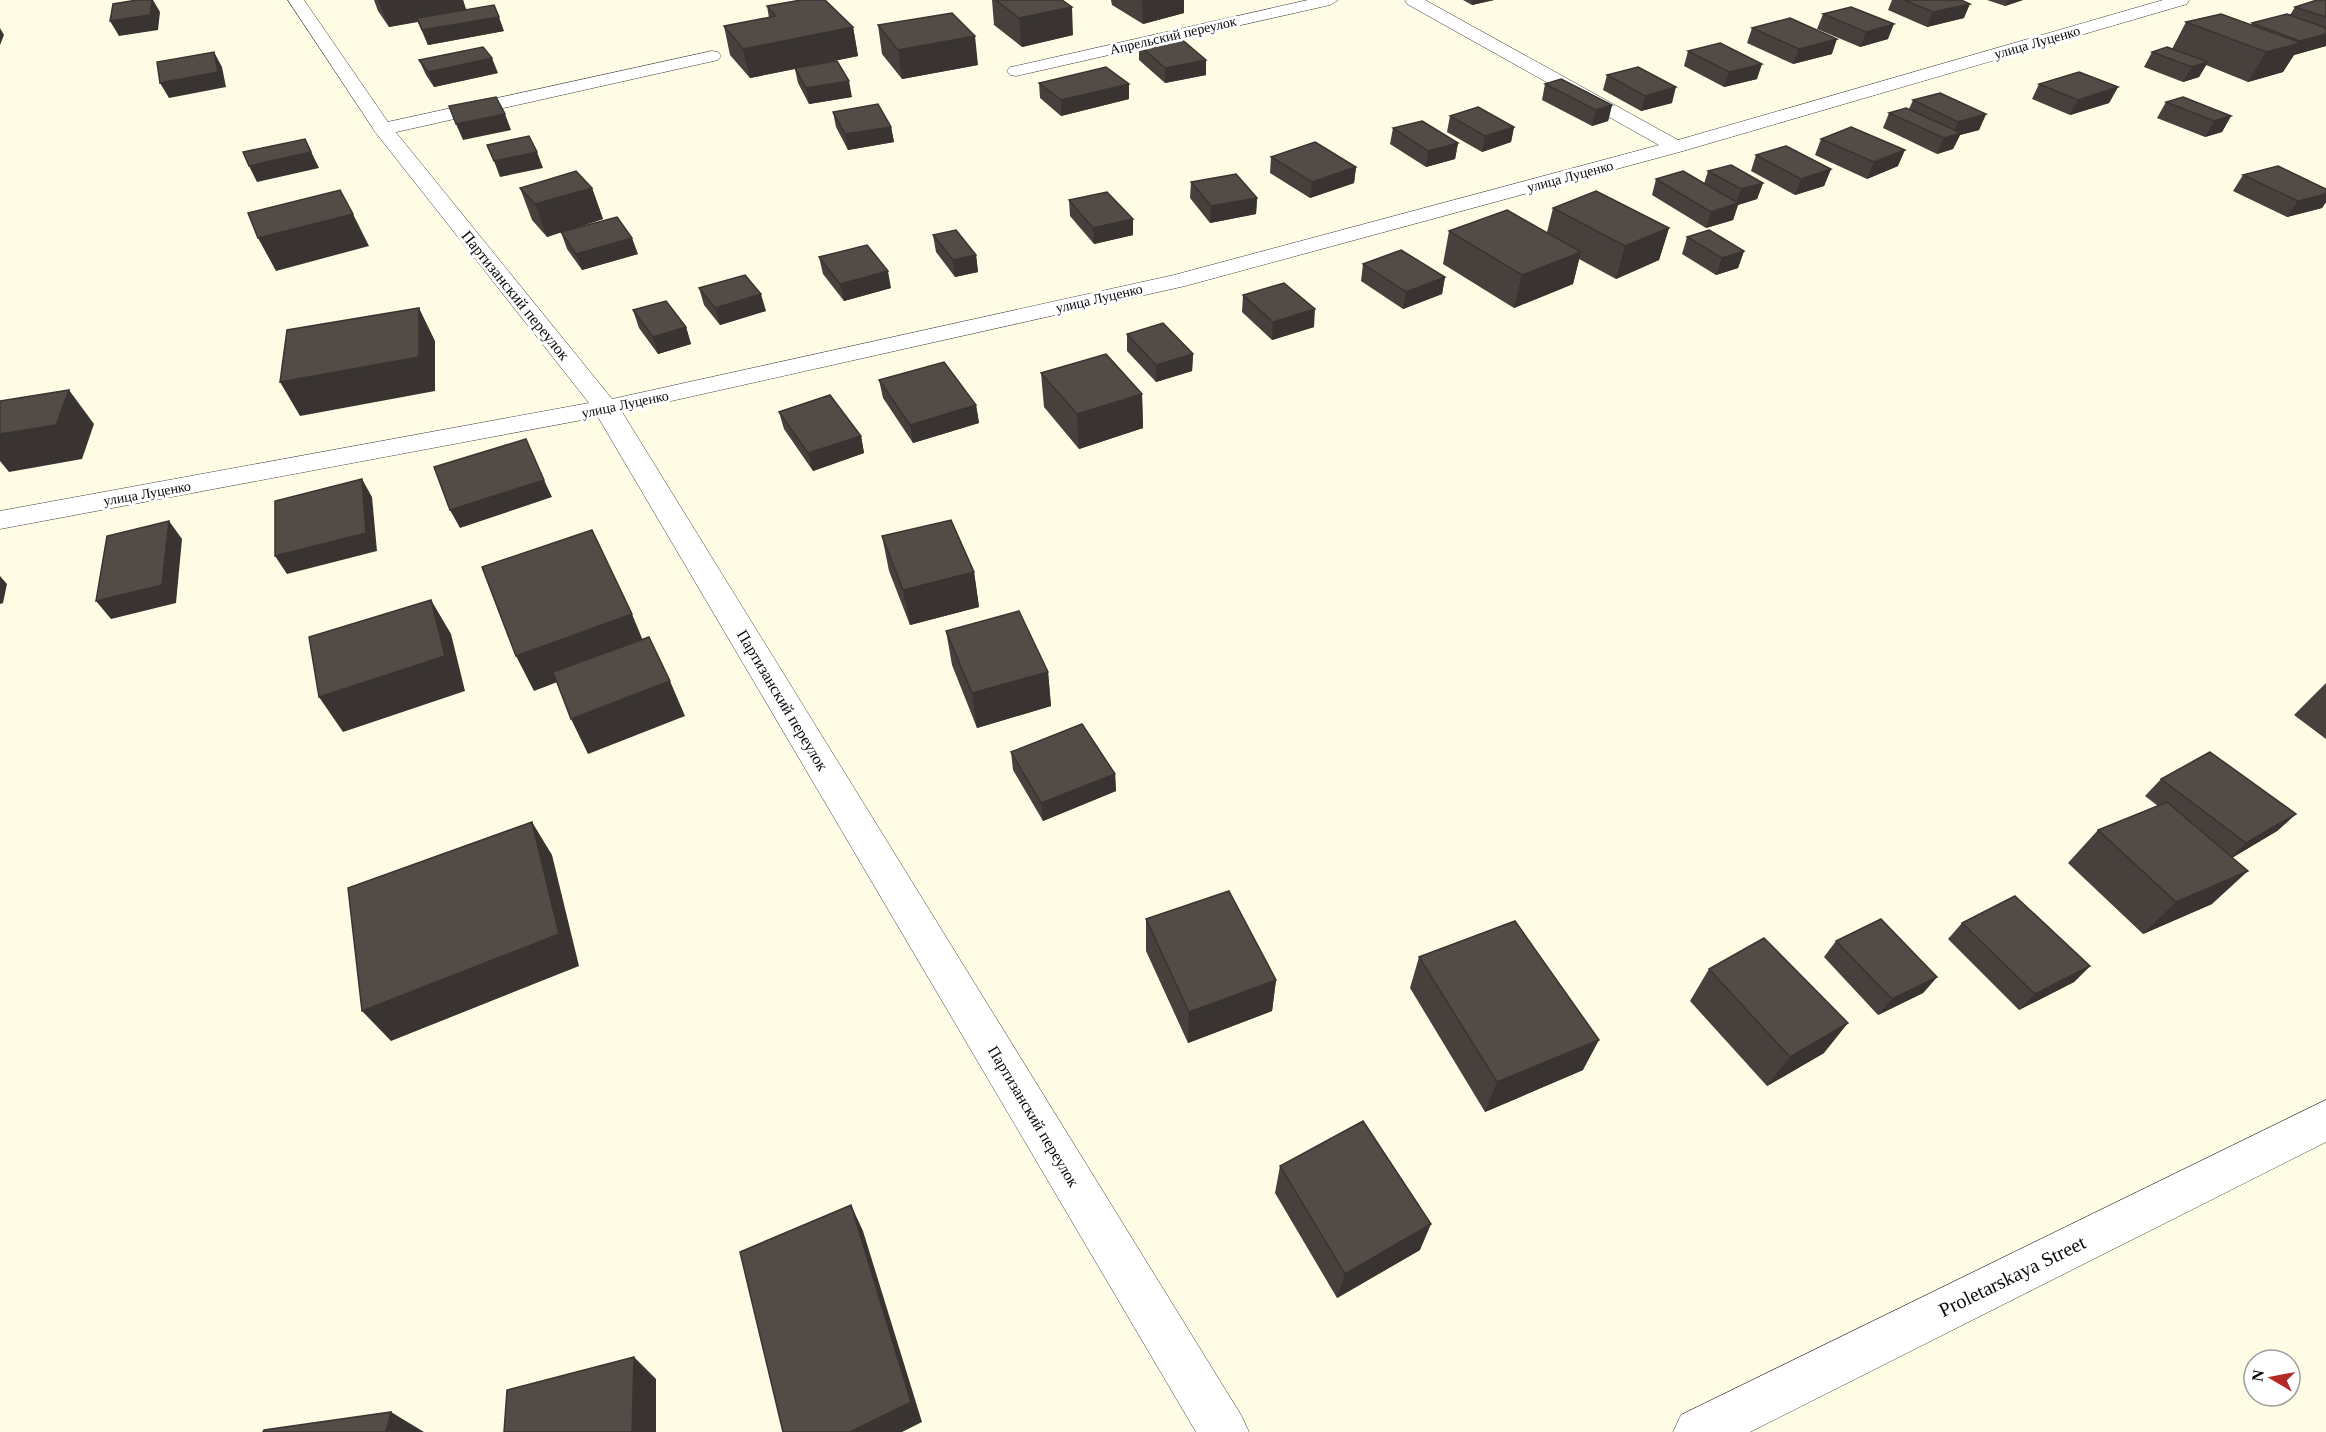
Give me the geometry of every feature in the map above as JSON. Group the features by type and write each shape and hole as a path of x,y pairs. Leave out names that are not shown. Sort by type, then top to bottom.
{"street":[{"name":"Партизанский переулок","path":"296,0 383,129 606,408 1224,1432"},
{"name":"Апрельский переулок","path":"1016,71 1330,0"},
{"path":"1413,0 1676,147"},
{"name":"улица Луценко","path":"0,520 606,408 1177,281 1676,147 2181,0"},
{"path":"383,129 712,56"},
{"name":"Proletarskaya Street","path":"1698,1432 2326,1120"}],"building":[{"path":"152,0 150,15 110,21 113,4"},
{"path":"801,0 825,0 853,27 743,49 724,26 776,16 767,6"},
{"path":"996,0 1062,0 1072,7 1019,18"},
{"path":"1904,0 1961,0 1970,4 1933,12"},
{"path":"2317,0 2326,0 2326,17 2295,7"},
{"path":"494,5 499,17 422,30 417,18"},
{"path":"1851,7 1894,24 1866,32 1823,14"},
{"path":"952,13 975,36 898,50 878,25"},
{"path":"2221,14 2301,43 2266,52 2186,22"},
{"path":"2287,14 2326,28 2326,34 2300,41 2252,23"},
{"path":"1790,18 1837,39 1799,49 1752,28"},
{"path":"1179,37 1206,60 1165,68 1139,45"},
{"path":"1720,43 1762,64 1729,72 1688,51"},
{"path":"483,47 492,58 428,72 419,60"},
{"path":"2167,47 2208,62 2192,67 2152,52"},
{"path":"214,52 218,72 160,83 157,62"},
{"path":"837,61 849,81 806,88 795,68"},
{"path":"1106,67 1129,84 1061,100 1039,83"},
{"path":"1638,67 1676,87 1645,96 1607,75"},
{"path":"2079,72 2118,87 2078,100 2039,84"},
{"path":"1561,79 1612,105 1596,110 1545,84"},
{"path":"1940,93 1986,114 1958,122 1913,100"},
{"path":"496,97 505,114 456,124 449,106"},
{"path":"2183,97 2231,116 2214,121 2166,102"},
{"path":"878,104 891,127 845,134 833,112"},
{"path":"1478,107 1514,127 1485,136 1450,116"},
{"path":"1906,108 1961,133 1944,138 1889,113"},
{"path":"1422,121 1458,143 1428,151 1393,128"},
{"path":"1851,127 1905,150 1874,162 1821,139"},
{"path":"529,136 537,152 494,161 487,145"},
{"path":"305,139 311,152 249,166 243,152"},
{"path":"1315,142 1356,167 1312,182 1271,157"},
{"path":"1786,146 1831,169 1801,179 1756,155"},
{"path":"1731,165 1763,183 1741,189 1708,171"},
{"path":"2278,166 2326,189 2326,194 2298,201 2243,175"},
{"path":"576,171 592,188 535,204 520,188"},
{"path":"1683,171 1738,203 1711,212 1656,179"},
{"path":"1236,174 1257,198 1211,206 1191,182"},
{"path":"340,190 353,214 258,238 248,213"},
{"path":"1596,191 1669,228 1625,246 1553,208"},
{"path":"1107,192 1133,219 1093,228 1069,200"},
{"path":"1507,210 1581,252 1522,275 1449,231"},
{"path":"617,217 632,238 576,254 561,232"},
{"path":"956,230 976,255 953,260 933,235"},
{"path":"1709,230 1744,251 1722,258 1687,237"},
{"path":"867,245 888,271 840,284 819,257"},
{"path":"1401,250 1445,277 1406,292 1363,264"},
{"path":"745,275 761,294 715,308 699,288"},
{"path":"1284,283 1315,309 1273,322 1243,295"},
{"path":"666,301 686,327 653,337 633,310"},
{"path":"419,308 419,357 280,382 287,330"},
{"path":"1163,323 1193,354 1156,365 1127,334"},
{"path":"1106,354 1142,394 1077,414 1041,373"},
{"path":"944,362 976,405 910,425 879,380"},
{"path":"69,390 56,425 0,434 0,401"},
{"path":"830,395 861,436 808,453 779,412"},
{"path":"526,439 544,480 450,510 434,467"},
{"path":"362,479 366,533 275,556 275,501"},
{"path":"951,520 974,572 903,590 882,536"},
{"path":"169,521 162,585 96,601 107,536"},
{"path":"592,530 632,614 516,656 482,567"},
{"path":"431,600 445,656 319,697 309,637"},
{"path":"1019,611 1048,672 972,693 946,631"},
{"path":"649,637 670,681 571,719 553,672"},
{"path":"1082,724 1115,774 1041,803 1011,752"},
{"path":"2210,752 2296,814 2246,843 2161,779"},
{"path":"2167,802 2248,871 2176,902 2098,830"},
{"path":"532,822 559,934 362,1011 348,888"},
{"path":"1229,891 1276,980 1189,1012 1146,919"},
{"path":"2015,896 2090,966 2035,994 1962,923"},
{"path":"1881,919 1937,977 1892,999 1836,941"},
{"path":"1515,921 1599,1040 1497,1082 1419,957"},
{"path":"1764,938 1848,1023 1790,1057 1709,969"},
{"path":"1363,1121 1431,1224 1345,1274 1280,1166"},
{"path":"851,1205 911,1402 850,1432 783,1432 740,1252"},
{"path":"634,1357 632,1432 504,1432 507,1390"},
{"path":"391,1412 386,1432 263,1432 264,1430"}]}
